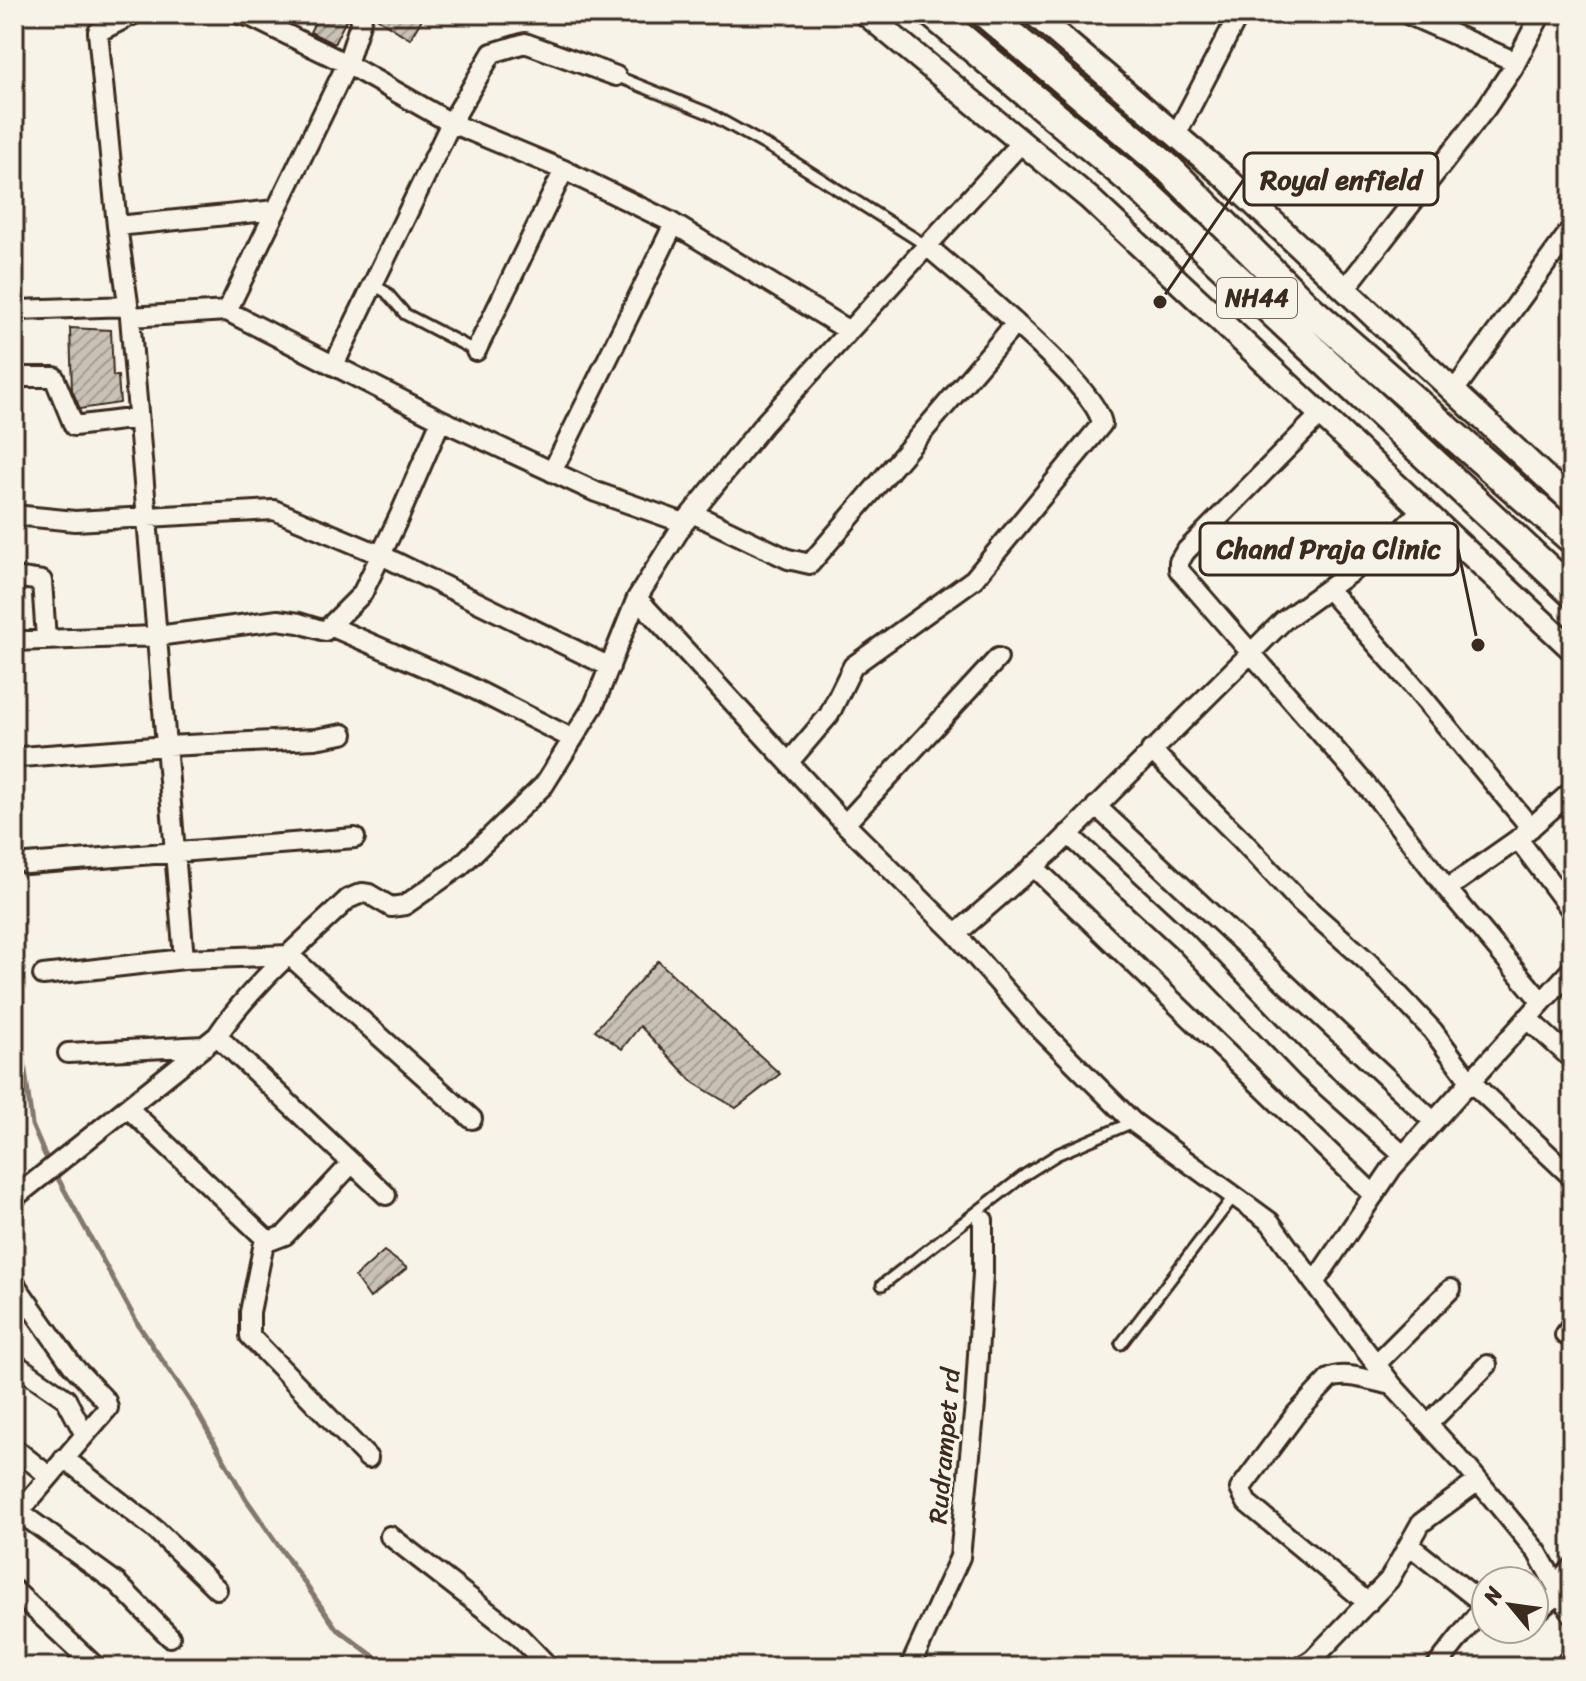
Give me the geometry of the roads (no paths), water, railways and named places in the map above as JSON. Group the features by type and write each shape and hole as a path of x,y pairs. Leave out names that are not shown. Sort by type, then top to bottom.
{"highway":[{"name":"NH44","path":"933,14 1139,187 1572,592"},
{"name":"NH44","path":"986,14 1169,169 1305,305 1572,539"}],"street":[{"path":"239,14 347,64 451,123 564,170 674,224 849,331"},
{"path":"227,311 347,64 363,14"},
{"path":"866,14 1089,198 1572,649"},
{"path":"1176,135 1239,14"},
{"path":"1407,14 1516,62"},
{"path":"1345,289 1486,108 1516,62 1541,14"},
{"path":"127,16 98,32 117,226 129,312 184,959"},
{"path":"1042,17 1224,176 1572,502"},
{"path":"334,365 451,123 492,53 525,43 616,76"},
{"path":"14,1198 211,1041 231,1015 348,899 362,893 391,907 405,905 459,867 544,785 594,705 637,598 688,518 763,425 1022,142"},
{"path":"476,351 564,170"},
{"path":"117,226 276,210"},
{"path":"552,472 674,224"},
{"path":"1454,391 1572,228"},
{"path":"789,762 829,715 853,666 974,579 1100,429 1102,419 1094,405 1056,361 927,246"},
{"path":"18,310 227,311 441,420 596,492 688,518 788,559 810,564 1015,324"},
{"path":"14,377 54,377 74,426 138,418"},
{"path":"1320,415 1185,552 1179,562 1181,574 1377,798 1447,889 1542,1002"},
{"path":"14,641 157,636 278,620 325,631 362,594 441,420"},
{"path":"14,515 75,521 274,510 381,555 610,667"},
{"path":"956,934 1068,834 1283,621 1386,547 1421,510"},
{"path":"14,577 42,581 46,639"},
{"path":"1328,589 1425,699 1524,833 1572,911"},
{"path":"637,598 845,824 956,934 1032,1021 1133,1122 1270,1222 1392,1385 1537,1552 1572,1614"},
{"path":"330,626 437,671 573,739"},
{"path":"845,824 998,658"},
{"path":"21,757 315,739 343,734"},
{"path":"1151,750 1297,899 1368,962 1433,1031 1470,1081 1572,1177"},
{"path":"1447,889 1524,833 1572,791"},
{"path":"1096,806 1433,1121"},
{"path":"1068,834 1184,941 1307,1069 1403,1155"},
{"path":"27,864 355,838"},
{"path":"1033,866 1374,1195"},
{"path":"43,975 184,959 289,955 472,1119"},
{"path":"1314,1283 1403,1155 1572,969"},
{"path":"1527,1018 1572,1059"},
{"path":"68,1053 211,1041 386,1195"},
{"path":"128,1108 265,1238 272,1240 285,1235 352,1163"},
{"name":"Rudrampet rd","path":"910,1667 960,1557 976,1390 983,1220"},
{"path":"265,1238 250,1312 250,1336 368,1458"},
{"path":"14,1283 64,1355 106,1401 107,1411 17,1515 117,1583 170,1637"},
{"path":"1376,1364 1451,1289"},
{"path":"14,1363 66,1399 85,1435"},
{"path":"1428,1424 1487,1365"},
{"path":"1368,1603 1247,1503 1240,1489 1296,1414 1329,1379 1344,1376 1392,1385"},
{"path":"14,1448 49,1476"},
{"path":"64,1458 156,1530 217,1589"},
{"path":"1314,1664 1389,1580 1421,1523 1478,1481"},
{"path":"390,1536 519,1636 549,1667"},
{"path":"1409,1545 1470,1594"},
{"path":"1550,1597 1572,1568"},
{"path":"14,1590 96,1667"},
{"path":"1436,1667 1470,1625"},
{"path":"1564,1667 1572,1655"}],"lane":[{"path":"616,76 708,113 763,143 927,246"},
{"path":"373,285 386,292 405,314 476,351"},
{"path":"882,1285 1026,1174 1058,1154 1133,1122"},
{"path":"1121,1344 1234,1196"}],"waterway":[{"path":"14,983 32,1125 44,1153 139,1326 196,1410 246,1499 336,1628 388,1667"}],"place":[{"name":"Royal enfield","path":"1160,302"},
{"name":"Chand Praja Clinic","path":"1478,645"}]}
